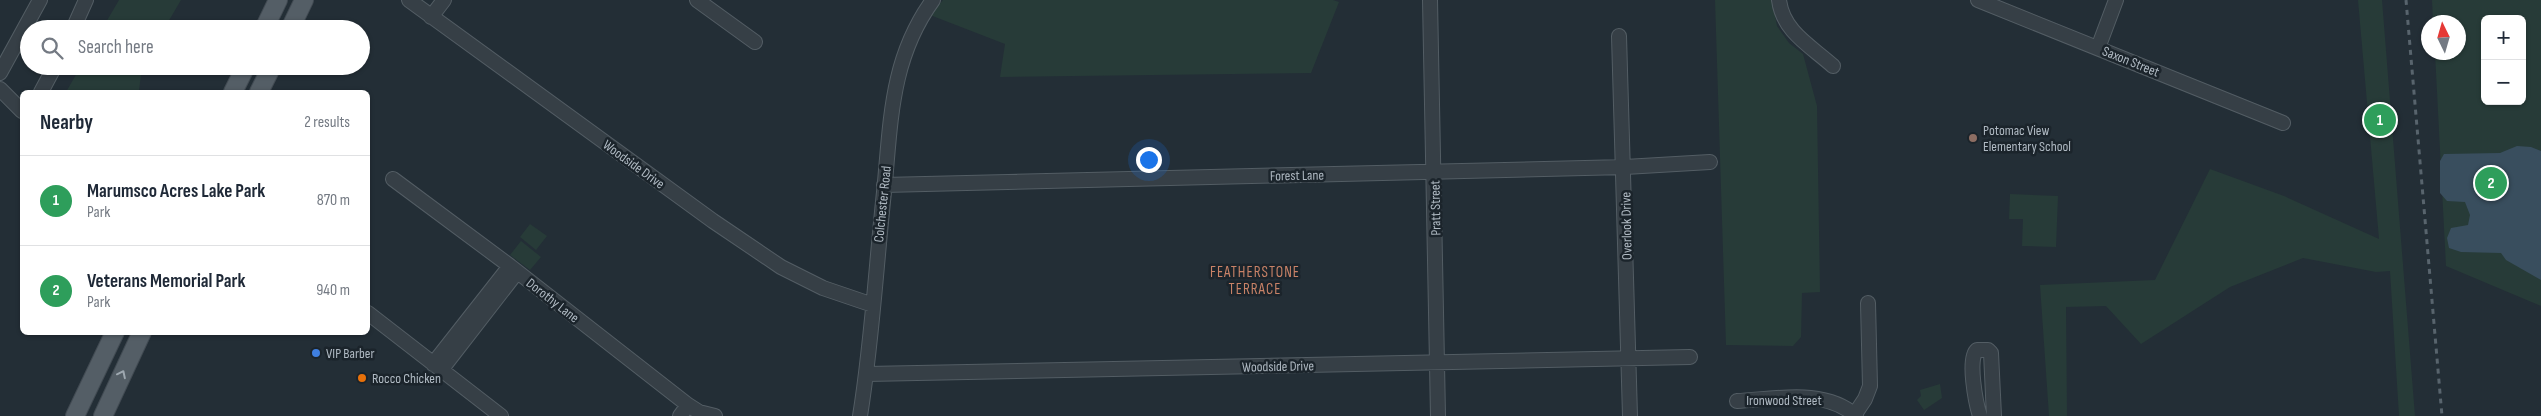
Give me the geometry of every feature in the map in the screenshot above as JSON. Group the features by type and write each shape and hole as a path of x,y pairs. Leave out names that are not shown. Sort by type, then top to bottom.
{"main road":[{"path":"268,20 278,0"},
{"path":"294,20 304,0"},
{"path":"234,90 242,75"},
{"path":"260,90 268,75"},
{"path":"75,416 114,335"},
{"path":"103,416 141,335"},
{"path":"86,416 93,377"}],"street":[{"path":"29,20 40,0"},
{"path":"77,20 86,0"},
{"name":"Woodside Drive","path":"408,0 713,221 780,267 824,288 873,305"},
{"path":"431,17 444,0"},
{"path":"697,0 755,42"},
{"name":"Colchester Road","path":"860,416 867,374 884,185 898,71 911,34 933,0"},
{"name":"Pratt Street","path":"1430,0 1438,416"},
{"path":"1778,0 1781,13 1791,30 1833,66"},
{"name":"Saxon Street","path":"1978,0 2283,123"},
{"path":"2098,48 2116,0"},
{"path":"0,73 20,36"},
{"name":"Overlook Drive","path":"1619,36 1625,167 1630,416"},
{"path":"42,90 50,75"},
{"path":"0,89 20,109"},
{"name":"Forest Lane","path":"884,185 1434,173 1625,167 1710,162"},
{"name":"Dorothy Lane","path":"393,179 514,269 684,411 715,416"},
{"path":"437,367 514,269"},
{"path":"1856,415 1870,386 1868,303"},
{"path":"370,315 501,416"},
{"path":"1980,416 1976,403 1972,356 1977,350 1984,349 1991,353 1994,416"},
{"name":"Woodside Drive","path":"867,374 1690,357"},
{"name":"Ironwood Street","path":"1737,401 1825,399 1846,407 1856,415"}],"green space":[{"path":"119,0 181,0 169,20 107,20"},
{"path":"943,0 1333,0 1339,2 1311,73 1000,77 1005,44 930,15"},
{"path":"1715,0 1772,0 1777,26 1789,43 1803,54 1817,106 1820,292 1802,293 1801,337 1793,346 1726,345"},
{"path":"2358,0 2382,0 2415,416 2399,416 2390,271 2376,272 2303,258 2230,287 2141,344 2106,306 2066,307 2067,416 2049,416 2040,285 2155,280 2210,169 2284,196 2379,239"},
{"path":"2432,0 2541,0 2541,306 2446,266 2435,60 2466,60 2466,15 2433,15"},
{"path":"76,75 141,75 139,90 67,90"},
{"path":"2010,194 2058,196 2056,247 2022,246 2023,219 2009,219"},
{"path":"530,224 547,236 536,250 520,237"},
{"path":"521,241 541,257 530,270 510,255"},
{"path":"1940,384 1942,398 1924,410 1917,400 1921,396 1920,390"}],"water":[{"path":"2517,146 2531,147 2541,151 2541,280 2506,260 2501,253 2461,252 2449,248 2447,238 2451,228 2468,225 2470,215 2465,202 2447,201 2440,193 2440,161 2444,154 2500,153"}],"railway":[{"path":"2406,0 2442,416"}],"place":[{"name":"Marumsco Acres Lake Park","path":"2380,120"},
{"name":"Potomac View Elementary School","path":"1973,138"},
{"name":"Veterans Memorial Park","path":"2491,183"},
{"name":"VIP Barber","path":"316,353"},
{"name":"Rocco Chicken","path":"362,378"}],"district":[{"name":"FEATHERSTONE TERRACE","path":"1255,280"}]}
